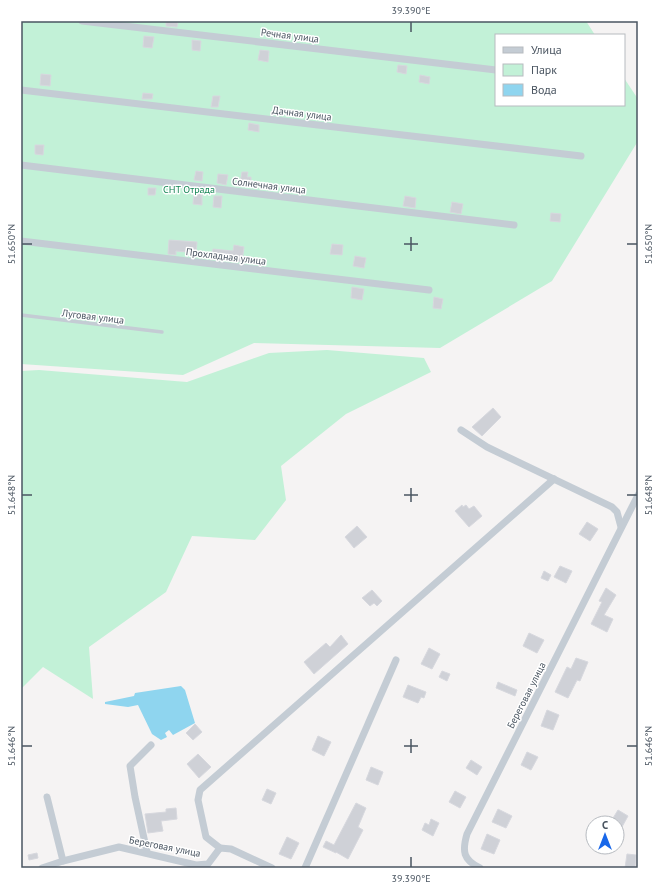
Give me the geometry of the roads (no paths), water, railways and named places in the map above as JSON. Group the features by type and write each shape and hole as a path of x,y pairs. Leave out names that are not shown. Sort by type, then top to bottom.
{"street":[{"name":"Речная улица","path":"82,21 495,70"},
{"name":"Дачная улица","path":"21,90 581,156"},
{"name":"Солнечная улица","path":"21,165 514,224"},
{"name":"Прохладная улица","path":"21,241 429,290"},
{"path":"461,430 487,447 612,507 618,512 622,528"},
{"path":"272,868 231,849 220,848 206,837 198,800 200,790 554,479"},
{"path":"622,528 638,495"},
{"name":"Береговая улица","path":"480,868 466,857 464,847 467,834 622,528"},
{"path":"305,868 396,660"},
{"path":"147,852 130,766 151,745"},
{"path":"47,797 63,861"},
{"name":"Береговая улица","path":"42,868 63,861 119,847 147,852 196,865 208,864 220,848"}],"lane":[{"name":"Луговая улица","path":"21,316 162,332"}],"water":[{"path":"181,686 185,690 195,723 173,735 169,730 165,733 167,737 161,740 152,734 138,705 128,707 105,704 105,702 134,696 135,693"}],"park label":[{"name":"СНТ Отрада","path":"189,189"}]}
